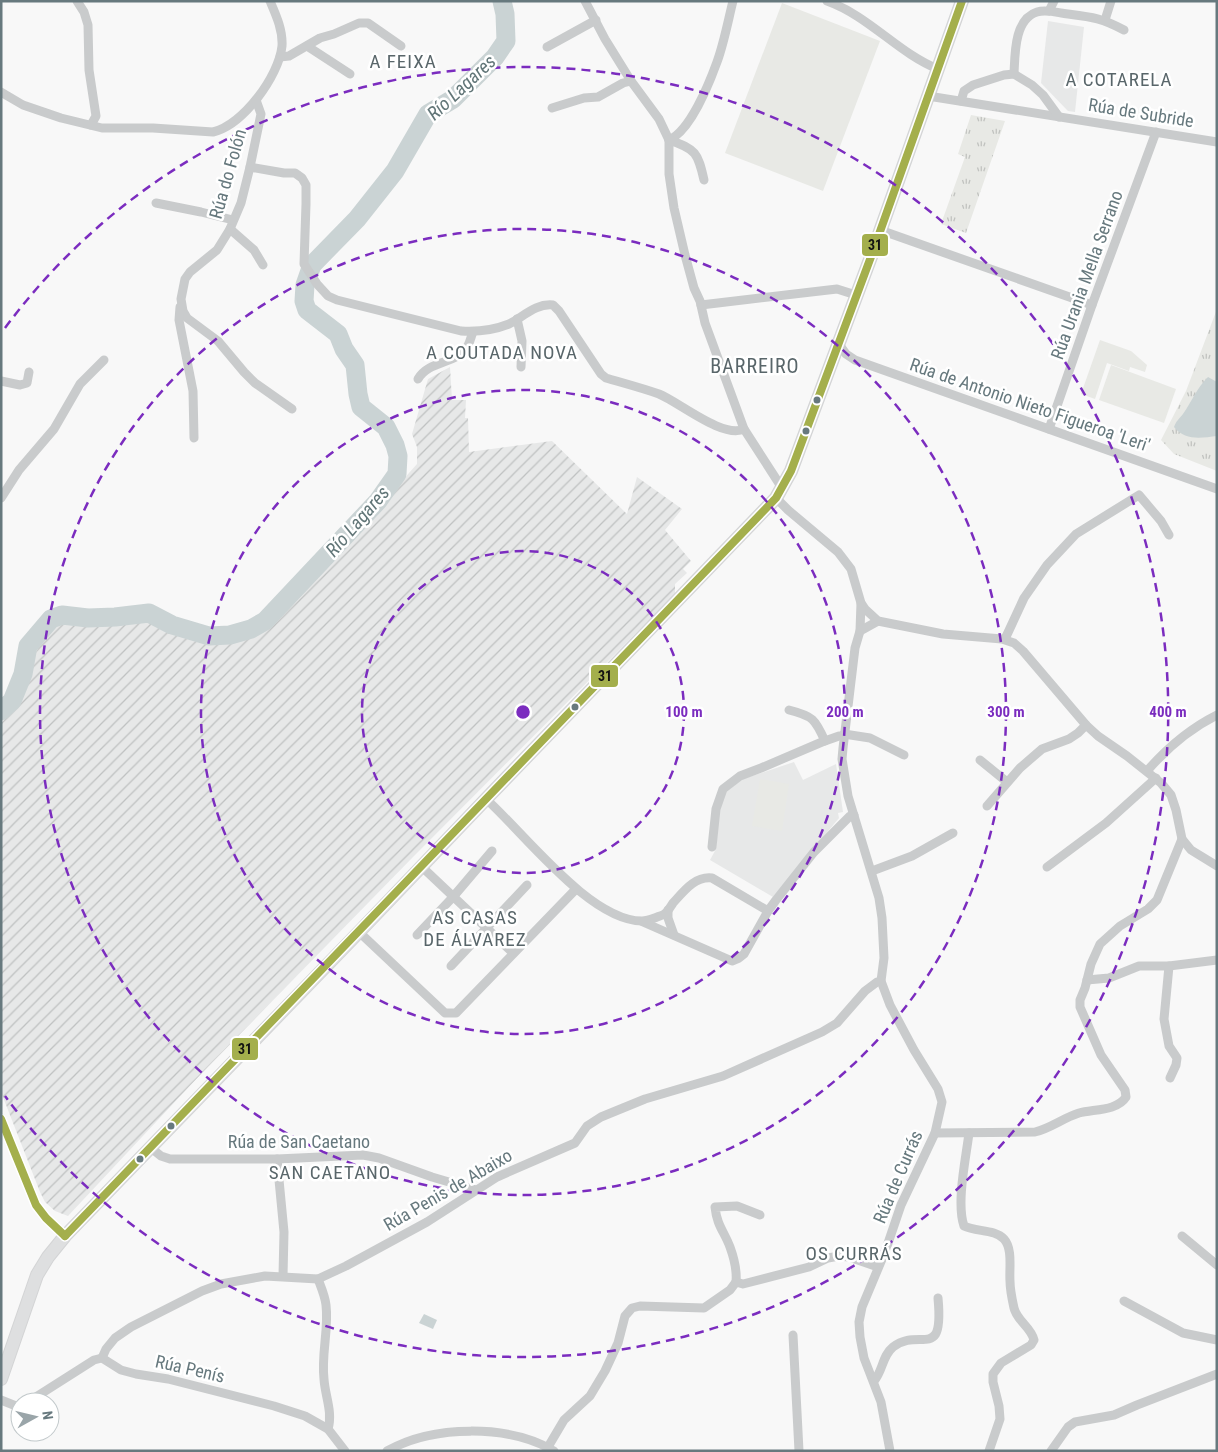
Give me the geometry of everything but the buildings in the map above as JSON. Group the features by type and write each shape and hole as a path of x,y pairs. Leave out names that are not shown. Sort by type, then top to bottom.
{"main road":[{"path":"1,1380 37,1275 48,1257 65,1236 422,868 779,493 791,471 962,1"}],"street":[{"path":"77,1 84,12 88,25 89,70 96,116 91,125"},
{"path":"1,92 23,105 61,118 102,128 153,128 213,132 221,130 231,124 256,100 275,70 280,57 281,31 270,1"},
{"path":"586,1 631,81 659,119 669,140 669,174 674,208 694,288 701,305 705,323 744,429 788,510 838,552 851,569 861,603 870,616 878,621 943,634 1005,639 1014,643 1086,725 1098,736 1156,778 1170,795 1176,810 1182,839 1191,850 1217,866"},
{"path":"669,140 680,134 694,112 717,62 733,1"},
{"path":"827,1 841,6 922,63 938,69"},
{"path":"1050,11 1054,1"},
{"path":"1105,20 1111,1"},
{"path":"1014,74 1019,32 1025,20 1038,12 1050,11 1105,20 1124,30"},
{"path":"546,47 596,20"},
{"path":"280,57 290,56 320,38 359,23 368,23 401,46"},
{"path":"307,46 350,74"},
{"path":"961,101 964,91 973,85 1004,75 1014,74 1043,95 1059,117"},
{"path":"552,108 584,98 598,98 623,83 631,81"},
{"name":"Rúa de Subride","path":"928,96 1217,142"},
{"name":"Rúa do Folón","path":"194,438 193,391 178,320 181,299 185,279 190,272 217,250 232,225 250,167 261,114 256,100"},
{"name":"Rúa Urania Mella Serrano","path":"1049,429 1092,305 1156,132"},
{"path":"669,140 695,152 699,158 704,180"},
{"path":"250,167 295,173 302,178 306,185 304,264 317,284 328,296 337,300 461,331 472,332 499,328 540,306 552,306 559,310 601,374 606,378 665,397 689,412 722,428 737,432 744,429"},
{"path":"156,203 202,212 232,225 254,250 263,265"},
{"path":"880,230 1092,305"},
{"path":"701,305 838,289 856,295"},
{"path":"181,299 183,311 187,318 218,341 255,383 292,409"},
{"path":"517,319 522,341 521,367"},
{"path":"418,379 423,370 459,355 467,348 472,332"},
{"name":"Rúa de Antonio Nieto Figueroa 'Leri'","path":"838,343 846,354 855,360 1217,489"},
{"path":"1,498 19,470 54,429 80,384 104,360"},
{"path":"1,381 20,385 27,382 29,372"},
{"path":"1005,639 1024,598 1047,565 1076,534 1139,495 1161,521 1169,535"},
{"path":"861,603 860,632 855,648 842,759 848,796 879,898 884,958 881,981"},
{"path":"860,632 878,621"},
{"path":"789,710 806,714 815,721 825,741"},
{"path":"1147,771 1165,750 1200,723 1217,715"},
{"path":"987,806 1020,768 1042,749 1069,739 1086,725"},
{"path":"712,847 716,809 723,789 740,776 844,735 870,738 904,755"},
{"path":"980,760 1007,782"},
{"path":"1047,867 1106,822 1156,778"},
{"path":"486,799 576,889 598,907 615,915 643,922 732,961 744,954 768,911 814,852 848,817 854,815"},
{"path":"872,871 912,856 953,833"},
{"path":"935,1133 1035,1132 1046,1129 1075,1115 1116,1106 1124,1101 1126,1097 1125,1090 1102,1055 1080,1008 1080,1000 1091,964 1100,944 1120,926 1148,909 1157,900 1182,839"},
{"path":"418,934 454,897 492,852"},
{"path":"422,868 513,953"},
{"path":"643,922 664,915 690,885 703,877 712,878 768,911"},
{"path":"451,966 527,885"},
{"path":"359,932 445,1012 456,1013 576,889"},
{"path":"668,910 668,918 674,935"},
{"path":"1087,980 1109,978 1139,966 1170,966 1217,960"},
{"path":"1170,966 1164,1019 1169,1046 1177,1058 1170,1078"},
{"name":"Rúa de Currás","path":"881,981 890,1005 941,1095 942,1102 935,1133 901,1205 862,1308 859,1322 864,1358 881,1402 890,1451"},
{"name":"Rúa Penis de Abaixo","path":"102,1358 106,1349 115,1338 131,1327 202,1290 221,1284 265,1276 318,1279 346,1266 427,1222 497,1178 575,1143 587,1126 601,1117 645,1099 723,1076 822,1032 837,1023 865,991 881,981"},
{"path":"1,1118 36,1205 46,1218 65,1236"},
{"path":"969,1134 962,1190 962,1220 964,1226 970,1229 998,1235 1005,1240 1009,1249 1010,1283 1016,1315 1033,1334 1034,1340 1031,1345 1001,1362 993,1374 1000,1419 989,1451"},
{"name":"Rúa de San Caetano","path":"151,1148 161,1156 170,1159 278,1159 363,1155 379,1158 476,1190"},
{"path":"278,1159 284,1232 283,1276"},
{"path":"387,1451 401,1443 421,1436 463,1432 493,1432 526,1439 551,1449 564,1420 590,1396 600,1379 618,1343 625,1316 632,1308 640,1306 704,1308 730,1290 736,1282 730,1248 716,1221 715,1207 737,1206 760,1215"},
{"path":"1182,1236 1217,1265"},
{"path":"736,1282 743,1284 838,1256 849,1257 878,1268"},
{"path":"318,1279 326,1304 323,1362 324,1380 330,1410 328,1429"},
{"path":"874,1381 880,1374 884,1359 890,1349 900,1342 928,1340 934,1336 938,1328 938,1298"},
{"path":"1124,1301 1183,1333 1217,1340"},
{"path":"792,1335 799,1451"},
{"path":"44,1392 94,1360 102,1358"},
{"name":"Rúa Penís","path":"102,1358 121,1370 168,1378 305,1416 328,1429 345,1451"},
{"path":"1052,1451 1068,1427 1075,1422 1126,1411 1217,1374"}],"shaded area":[{"path":"1048,21 1084,27 1075,112 1068,111 1041,83"},
{"path":"450,367 452,400 466,400 465,418 468,418 469,452 552,441 627,514 637,477 682,509 665,530 691,561 683,569 687,573 675,584 675,594 413,857 200,1075 68,1216 55,1211 45,1202 40,1192 1,1092 1,724 30,680 31,661 53,621 61,618 121,619 145,616 165,627 222,641 247,636 265,628 417,464 417,447 412,434 428,379"},
{"path":"1208,377 1217,382 1217,436 1188,437 1174,427"},
{"path":"794,762 803,780 836,764 843,812 838,813 839,818 773,897 710,860 716,849 720,802 725,792 743,779"},
{"path":"424,1314 437,1320 433,1329 419,1323"}],"green space":[{"path":"782,3 880,41 823,191 725,153"},
{"path":"971,115 1005,121 966,233 941,224 965,157 958,154"},
{"path":"1217,309 1217,471 1174,454 1161,440 1186,391"},
{"path":"1100,340 1131,351 1147,365 1145,372 1130,367 1129,371 1107,363 1095,399 1081,394"},
{"path":"1111,365 1176,389 1164,423 1099,400"},
{"path":"760,779 789,784 782,831 752,826"}],"waterway":[{"name":"Río Lagares","path":"1,711 12,701 23,674 28,646 51,619 62,615 88,618 149,613 172,625 209,636 230,635 251,629 265,621 378,501 397,474 398,456 395,445 386,427 361,407 355,365 344,349 338,334 307,310 304,301 305,285 312,265 357,219 395,171 428,114 453,99 495,57 506,41 505,14 502,1"}],"transit line":[{"name":"31","path":"65,1236 776,498 791,471 872,254 962,1"},
{"name":"31","path":"1,1119 36,1205 46,1218 65,1236"}],"district":[{"name":"A FEIXA","path":"403,61"},
{"name":"A COTARELA","path":"1119,79"},
{"name":"A COUTADA NOVA","path":"502,352"},
{"name":"BARREIRO","path":"755,366"},
{"name":"AS CASAS DE ÁLVAREZ","path":"475,928"},
{"name":"SAN CAETANO","path":"330,1172"},
{"name":"OS CURRÁS","path":"854,1253"}]}
